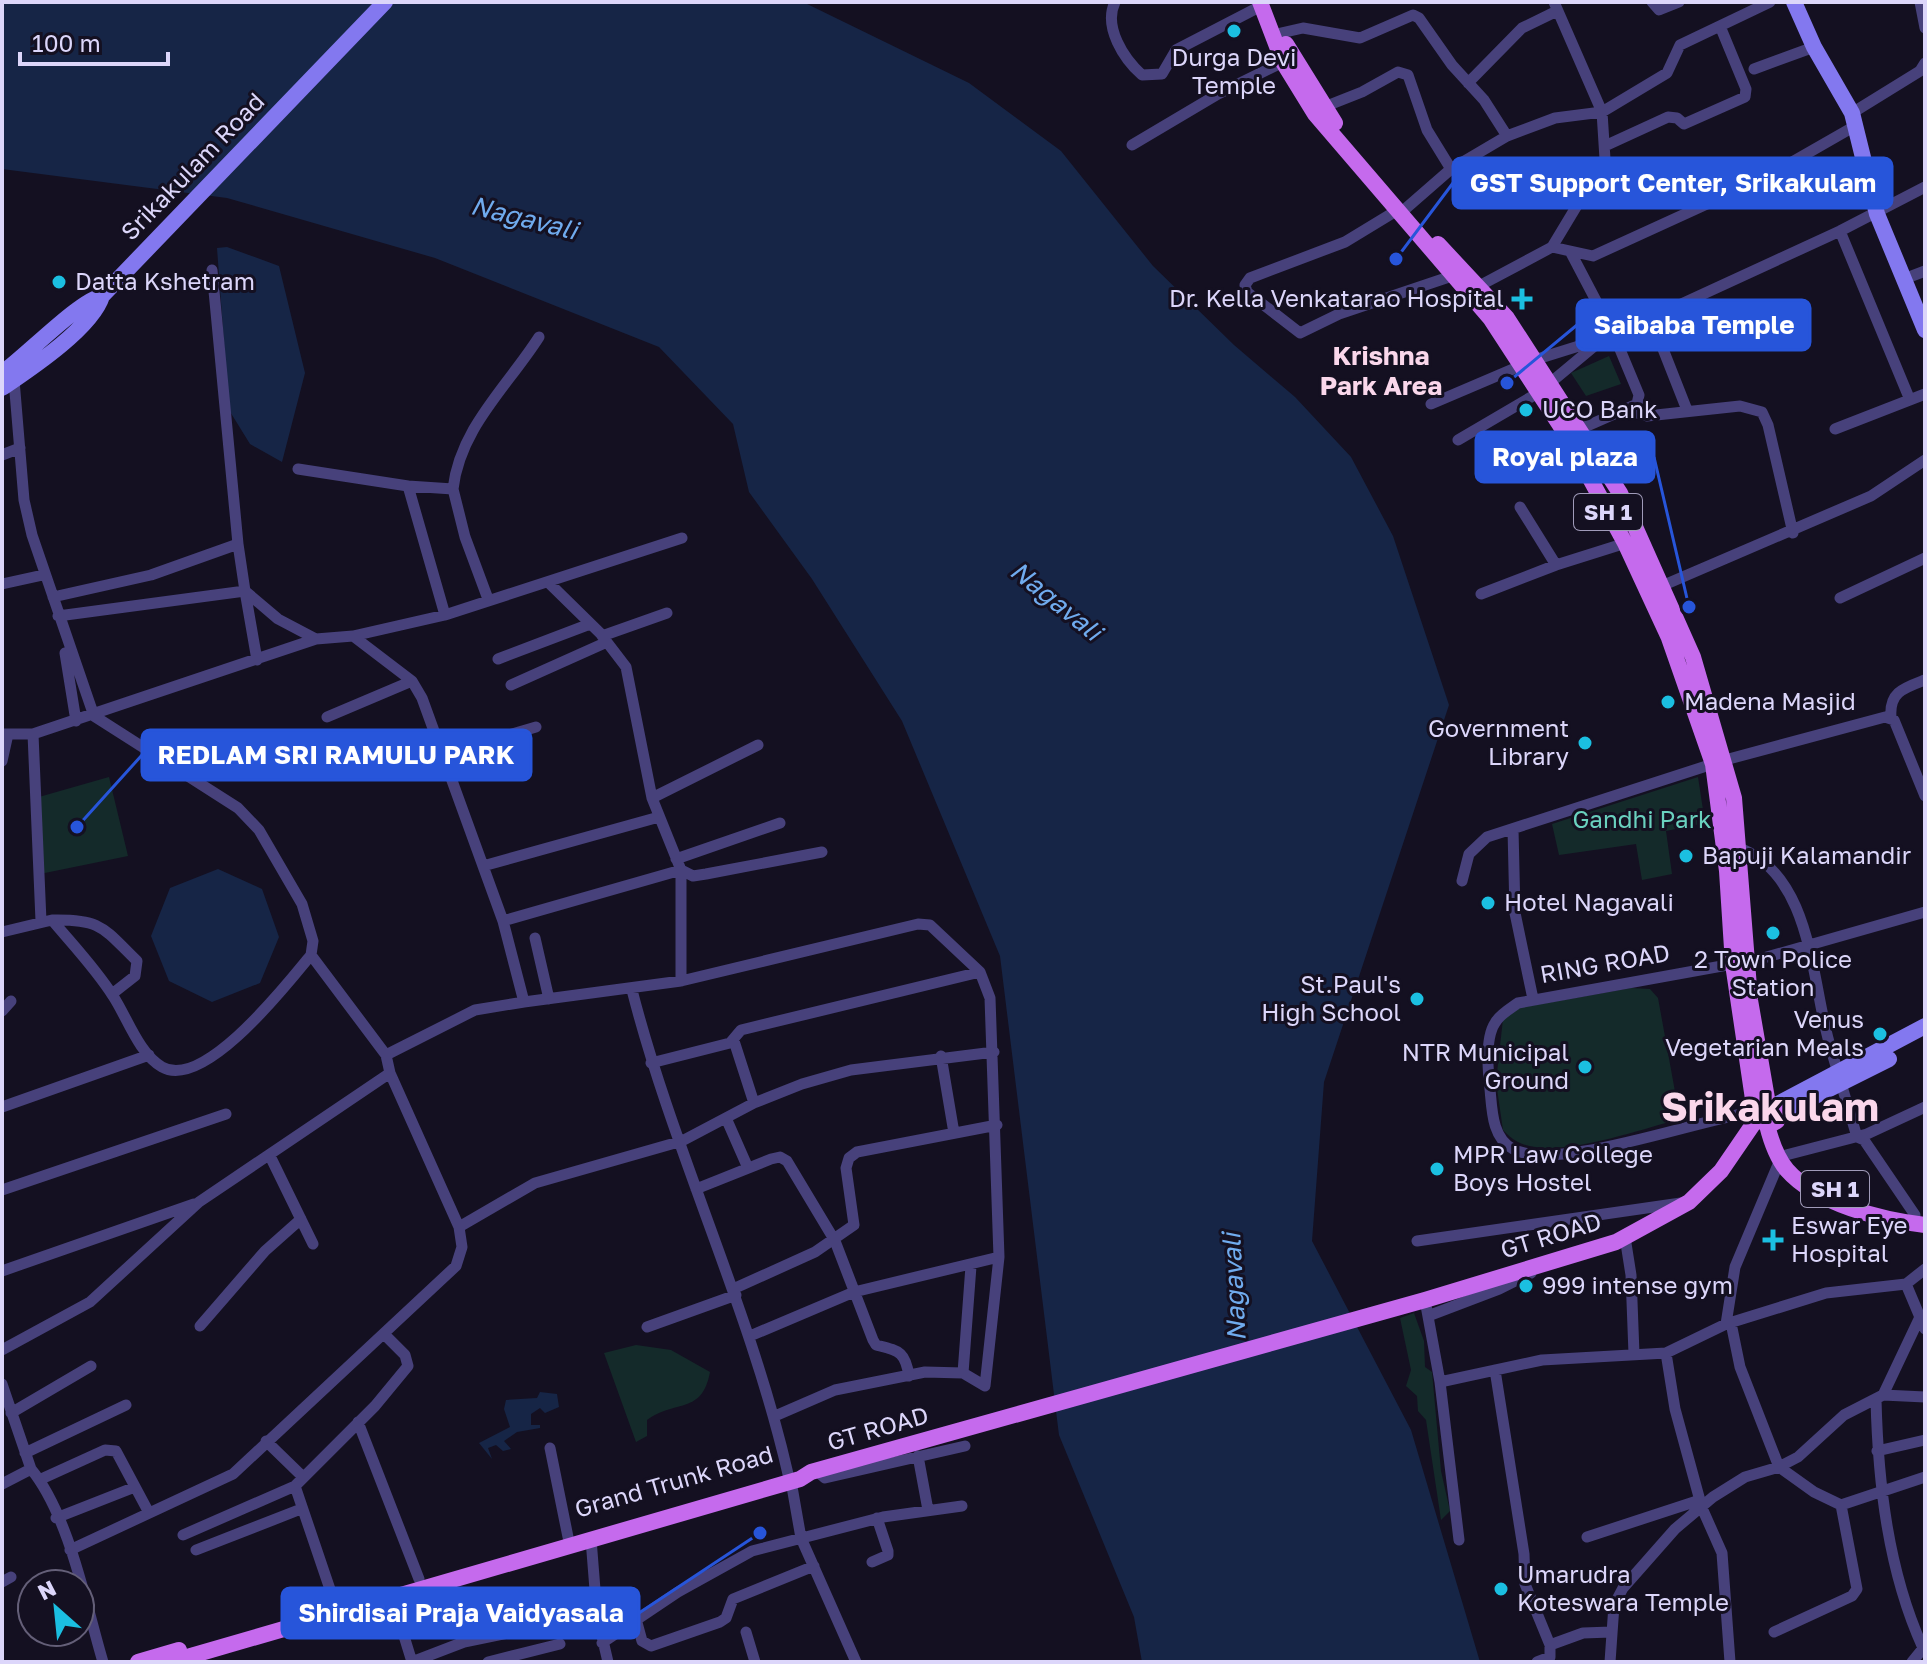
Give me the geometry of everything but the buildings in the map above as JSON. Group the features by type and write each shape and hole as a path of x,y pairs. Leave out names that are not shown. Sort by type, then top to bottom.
{"main road":[{"name":"Srikakulam Road","path":"6,380 68,328 97,309 102,296 385,2"},
{"path":"1794,2 1814,47 1854,120 1877,214 1925,330"},
{"name":"SH 1","path":"1264,3 1324,107 1400,211 1527,363 1573,433 1633,541 1664,585 1693,657 1740,848 1739,964"},
{"name":"SH 1","path":"1264,3 1283,62 1315,114 1400,211 1479,286 1507,318 1527,363"},
{"name":"SH 1","path":"1633,541 1719,762 1753,1099 1767,1115 1791,1174 1830,1198 1922,1224"},
{"path":"1840,1077 1925,1026"},
{"path":"1767,1115 1925,1038"},
{"name":"GT ROAD","path":"814,1472 961,1439 1406,1304 1427,1308 1625,1237 1689,1202 1721,1171 1767,1115"},
{"name":"Grand Trunk Road","path":"138,1662 568,1537 814,1472"},
{"name":"Grand Trunk Road","path":"176,1661 790,1478"}],"street":[{"path":"1115,2 1112,19 1123,54 1142,75 1154,76 1162,74 1176,50 1264,3"},
{"path":"1652,2 1659,10 1679,2"},
{"path":"1452,276 1339,314 1300,333 1247,292 1245,285 1250,278 1345,242 1400,211 1451,169 1507,136 1555,118 1602,112 1667,73 1680,45 1770,2"},
{"path":"1920,2 1925,28"},
{"path":"1468,83 1522,28 1556,6 1602,112 1607,145 1605,159 1552,247 1479,286"},
{"path":"1281,33 1303,28 1360,38 1413,15 1419,18 1507,136"},
{"path":"1607,145 1668,117 1677,118 1684,124 1745,97 1746,89 1720,26"},
{"path":"1754,69 1814,47"},
{"path":"1132,145 1218,94 1283,62"},
{"path":"1552,247 1593,256 1766,177 1854,120 1920,71 1925,63"},
{"path":"1324,107 1362,92 1398,72 1408,75 1427,130 1451,169"},
{"path":"1431,404 1527,363 1609,336 1877,214 1925,187"},
{"path":"1840,231 1910,400"},
{"path":"1511,469 1573,433 1637,404 1639,395 1571,253"},
{"path":"212,270 238,544 257,660"},
{"path":"1904,279 1925,271"},
{"path":"1650,316 1687,410"},
{"path":"1458,440 1543,388 1609,336"},
{"path":"488,599 465,537 453,489 456,464 474,425 539,337"},
{"path":"6,380 20,448 24,500 43,575 58,616 76,721"},
{"path":"1835,429 1925,394"},
{"path":"1624,409 1647,416 1740,406 1762,412 1768,425 1793,533"},
{"path":"2,455 20,448"},
{"path":"1664,585 1793,533 1871,496 1925,460"},
{"path":"298,469 408,486 453,489"},
{"path":"408,486 445,615"},
{"path":"1520,507 1556,565"},
{"path":"2,761 5,734 33,734 94,716 316,639 353,636 445,615 682,538"},
{"path":"1481,594 1556,565 1633,541"},
{"path":"53,597 151,575 238,544"},
{"path":"1840,598 1925,558"},
{"path":"2,584 43,575"},
{"path":"548,582 605,639 626,667 652,798 679,865 681,981"},
{"path":"58,616 245,591 278,619 316,639"},
{"path":"511,685 667,613"},
{"path":"498,659 590,624"},
{"path":"33,734 47,920 112,994 149,1055 162,1067 176,1070 197,1065 231,1042 311,955 313,941 302,904 259,830 238,808 94,716 61,629"},
{"path":"353,636 412,681 445,754 503,921 524,1002"},
{"path":"1925,680 1896,693 1890,704 1891,717 1925,796"},
{"path":"327,717 412,681"},
{"path":"1462,881 1475,844 1513,829 1719,762 1891,717"},
{"path":"445,754 536,727"},
{"path":"652,798 758,745"},
{"path":"483,866 659,817"},
{"path":"503,921 679,865 780,823"},
{"path":"1513,829 1517,930 1533,999"},
{"path":"1740,848 1760,856 1771,866 1811,944 1828,1040 1857,1137"},
{"path":"679,865 693,876 822,852"},
{"name":"RING ROAD","path":"1767,1115 1561,1154 1529,1155 1512,1149 1499,1136 1494,1121 1490,1038 1495,1022 1518,1003 1739,964 1925,912"},
{"path":"2,932 47,920 85,919 96,923 137,961 135,976 112,994"},
{"path":"386,1055 475,1010 681,981 918,924 937,929 980,972 990,998 997,1125 999,1257 985,1386 963,1373 909,1376 835,1390 775,1416"},
{"path":"535,938 549,999"},
{"path":"70,1550 148,1511 221,1481 456,1266 462,1247 459,1227 390,1073 386,1055 311,955"},
{"path":"651,1063 734,1041 741,1030 980,972"},
{"path":"632,990 651,1063 682,1141 775,1416 801,1538 856,1662"},
{"path":"2,1011 11,1001"},
{"path":"734,1041 754,1103"},
{"path":"459,1227 535,1183 682,1141 754,1103 851,1070 941,1056 994,1052"},
{"path":"2,1107 149,1055"},
{"path":"941,1056 954,1133"},
{"path":"2,1350 106,1290 199,1202 390,1073"},
{"path":"1925,1107 1857,1137 1783,1157 1735,1267 1729,1323 1740,1367 1779,1467 1814,1492 1841,1505 1925,1477"},
{"path":"2,1190 226,1114"},
{"path":"726,1118 748,1168"},
{"path":"647,1327 734,1292 835,1241 854,1225 846,1168 849,1158 857,1152 997,1125"},
{"path":"1857,1137 1864,1140 1922,1224"},
{"path":"270,1156 313,1244"},
{"path":"696,1189 780,1157 787,1161 835,1241 873,1340 876,1345 897,1349 904,1354 909,1376"},
{"path":"2,1271 199,1202"},
{"path":"1417,1241 1689,1202"},
{"path":"200,1326 265,1251 301,1219"},
{"path":"1625,1237 1631,1275 1634,1354"},
{"path":"750,1336 854,1292 999,1257"},
{"path":"963,1373 971,1266"},
{"path":"1440,1382 1542,1360 1666,1353 1729,1323 1826,1293 1906,1284 1925,1269"},
{"path":"1906,1284 1922,1324 1879,1397 1877,1451 1898,1582 1924,1647 1912,1662"},
{"path":"1427,1308 1440,1382 1459,1540"},
{"path":"183,1535 298,1481 358,1422 408,1366 405,1355 384,1334"},
{"path":"1666,1353 1675,1409 1701,1504 1722,1553 1730,1662"},
{"path":"7,1406 91,1366"},
{"path":"1495,1370 1524,1554 1523,1575 1550,1645 1550,1657 1537,1662"},
{"path":"2,1384 31,1469 39,1480 70,1550 103,1662"},
{"path":"1610,1662 1614,1605 1623,1588 1701,1504 1745,1477 1779,1467 1798,1457 1844,1415 1879,1397 1925,1397"},
{"path":"25,1453 126,1405"},
{"path":"358,1422 419,1579"},
{"path":"814,1472 825,1478 918,1456 961,1439"},
{"path":"1877,1451 1925,1440"},
{"path":"266,1441 298,1481 301,1509 335,1604"},
{"path":"550,1448 568,1537"},
{"path":"39,1480 105,1450 116,1451 148,1511"},
{"path":"918,1456 928,1510"},
{"path":"2,1484 31,1469"},
{"path":"56,1518 135,1487"},
{"path":"1587,1537 1701,1504"},
{"path":"1774,1632 1852,1596 1857,1589 1841,1505"},
{"path":"602,1643 636,1619 752,1551 877,1518 962,1506"},
{"path":"196,1550 301,1509"},
{"path":"872,1562 888,1555 877,1518"},
{"path":"591,1539 597,1615 608,1662"},
{"path":"636,1619 642,1641 651,1646 720,1622 726,1618 733,1599 814,1566"},
{"path":"392,1597 412,1662 464,1642 597,1615"},
{"path":"746,1632 755,1662"},
{"path":"1550,1645 1583,1633 1611,1632"},
{"path":"488,1662 560,1644"}],"green space":[{"path":"1609,356 1621,384 1586,396 1571,373"},
{"path":"109,777 128,856 35,875 32,799"},
{"name":"Gandhi Park","path":"1698,777 1705,823 1666,831 1672,874 1642,880 1636,844 1559,855 1552,824"},
{"name":"NTR Municipal Ground","path":"1631,988 1650,989 1658,998 1680,1119 1575,1146 1534,1147 1512,1138 1503,1130 1496,1082 1503,1019 1518,1008"},
{"path":"1414,1313 1424,1341 1425,1367 1432,1372 1441,1471 1450,1511 1441,1520 1426,1420 1418,1411 1417,1396 1406,1386 1411,1370 1400,1318"},
{"path":"636,1345 671,1350 710,1372 701,1395 694,1401 647,1420 647,1436 636,1442 604,1353"}],"water":[{"name":"Nagavali","path":"2,2 803,2 969,83 1061,151 1153,266 1234,345 1295,397 1351,457 1393,536 1449,705 1324,1082 1312,1241 1411,1430 1480,1662 1142,1662 1134,1617 1059,1435 1000,956 902,721 812,579 749,492 733,424 659,347 435,258 227,198 2,169"},
{"path":"227,247 279,266 305,373 282,462 250,444 229,410 217,248"},
{"path":"218,869 262,889 279,937 260,983 212,1002 169,981 151,936 170,888"},
{"path":"540,1392 557,1394 559,1407 545,1413 540,1408 531,1414 531,1425 540,1425 540,1428 517,1432 504,1441 511,1449 503,1451 496,1445 488,1448 492,1459 479,1443 510,1427 504,1409 506,1400 537,1398"}],"place":[{"name":"Durga Devi Temple","path":"1234,31"},
{"name":"GST Support Center, Srikakulam","path":"1396,259"},
{"name":"Datta Kshetram","path":"59,282"},
{"name":"Dr. Kella Venkatarao Hospital","path":"1522,299"},
{"name":"Saibaba Temple","path":"1507,383"},
{"name":"UCO Bank","path":"1526,410"},
{"name":"Royal plaza","path":"1689,607"},
{"name":"Madena Masjid","path":"1668,702"},
{"name":"Government Library","path":"1585,743"},
{"name":"REDLAM SRI RAMULU PARK","path":"77,827"},
{"name":"Bapuji Kalamandir","path":"1686,856"},
{"name":"Hotel Nagavali","path":"1488,903"},
{"name":"2 Town Police Station","path":"1773,933"},
{"name":"St.Paul's High School","path":"1417,999"},
{"name":"Venus Vegetarian Meals","path":"1880,1034"},
{"name":"NTR Municipal Ground","path":"1585,1067"},
{"name":"MPR Law College Boys Hostel","path":"1437,1169"},
{"name":"Eswar Eye Hospital","path":"1773,1240"},
{"name":"999 intense gym","path":"1526,1286"},
{"name":"Shirdisai Praja Vaidyasala","path":"760,1533"},
{"name":"Umarudra Koteswara Temple","path":"1501,1589"}],"district":[{"name":"Krishna Park Area","path":"1381,371"},
{"name":"Srikakulam","path":"1770,1107"}]}
